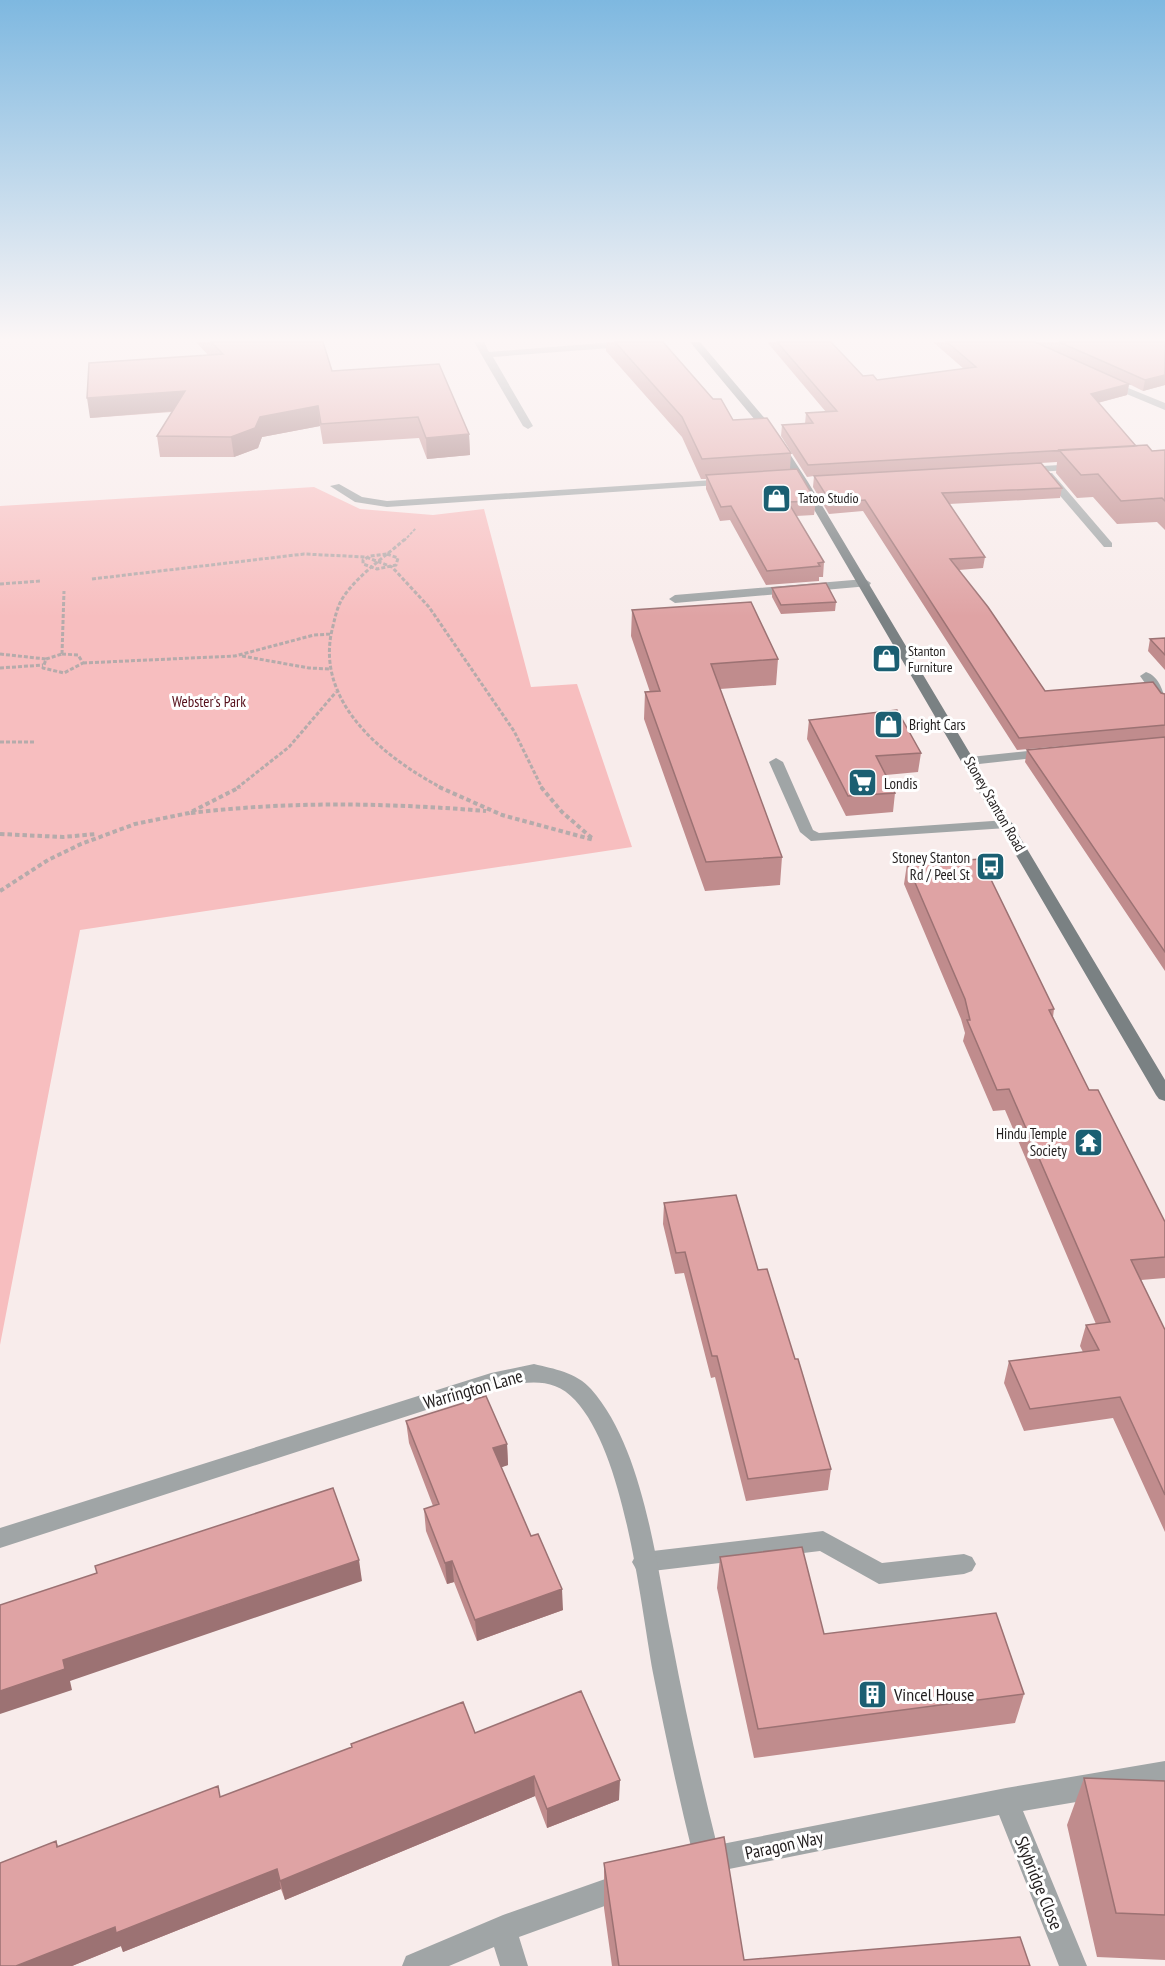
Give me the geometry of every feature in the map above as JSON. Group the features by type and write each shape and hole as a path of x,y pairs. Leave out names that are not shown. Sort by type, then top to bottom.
{"main road":[{"name":"Stoney Stanton Road","path":"771,434 865,583 1165,1095"}],"street":[{"path":"1009,471 1088,466"},
{"path":"1043,468 1108,545"},
{"path":"335,486 359,500 387,504 739,482"},
{"path":"675,599 865,583"},
{"path":"1146,676 1165,701"},
{"path":"970,761 1058,752"},
{"path":"776,762 807,831 816,838 1007,824"},
{"name":"Warrington Lane","path":"0,1538 491,1381 534,1372 562,1379 582,1393 604,1422 631,1495 683,1762 697,1864"},
{"path":"644,1562 823,1541 879,1574 964,1564"},
{"name":"Paragon Way","path":"697,1864 1006,1801 1165,1774"},
{"name":"Skybridge Close","path":"1006,1801 1072,1966"},
{"path":"416,1966 502,1929 596,1894 652,1877"},
{"path":"502,1929 514,1966"}],"path":[{"path":"92,579 304,554 366,557 387,554 396,556 399,561 392,567 371,569 363,564 366,557"},
{"path":"366,557 380,561 392,567 429,607 514,731 538,783 562,812 594,840 490,811 456,796 406,767 369,740 336,692 331,669 331,634 338,607 350,589 380,561 387,554"},
{"path":"0,584 41,581"},
{"path":"62,654 64,591"},
{"path":"235,656 314,635 331,634"},
{"path":"0,654 46,659 62,654 78,656 83,663"},
{"path":"43,665 46,670 57,673 71,671 83,663 235,656 279,660 314,669 331,669"},
{"path":"43,665 46,659"},
{"path":"0,668 43,665"},
{"path":"188,814 223,796 279,758 336,692"},
{"path":"0,742 35,742"},
{"path":"0,834 63,837 103,834 188,814 270,803 327,801 490,811"},
{"path":"0,891 38,863 103,834"}],"green space":[{"name":"Webster's Park","path":"314,487 360,509 433,515 484,509 531,687 577,684 632,847 80,930 0,1345 0,506"}],"building":[{"path":"158,434 240,434 231,437 157,436"},
{"path":"424,434 469,434 426,438"},
{"path":"690,434 778,434 791,453 702,459"},
{"path":"788,434 1125,434 1136,446 808,465"},
{"path":"1147,445 1152,451 1165,450 1165,501 1162,498 1121,501 1098,474 1081,475 1059,450"},
{"path":"1041,463 1062,488 942,493 985,557 950,559 988,607 1045,691 1153,682 1161,693 1165,694 1165,725 1019,738 865,500 831,503 814,476"},
{"path":"797,469 816,501 788,502 824,562 818,563 820,566 767,571 731,506 721,507 706,475"},
{"path":"826,583 836,602 781,605 772,588"},
{"path":"751,602 778,659 711,664 782,857 706,862 645,692 660,691 632,610"},
{"path":"1165,638 1165,655 1150,639"},
{"path":"897,710 921,753 876,756 895,793 848,796 809,720"},
{"path":"1165,737 1165,952 1027,750"},
{"path":"981,859 1054,1009 1049,1010 1089,1090 1098,1090 1165,1222 1165,1257 1131,1260 1165,1330 1165,1495 1120,1397 1030,1409 1009,1361 1099,1350 1086,1325 1110,1322 1009,1089 997,1090 967,1020 970,1020 965,999 907,864"},
{"path":"736,1195 758,1270 767,1269 795,1359 798,1359 831,1469 748,1479 717,1356 712,1356 685,1252 676,1253 664,1203"},
{"path":"486,1396 507,1444 493,1448 531,1536 538,1534 562,1589 475,1620 452,1561 445,1563 424,1509 439,1504 406,1421"},
{"path":"333,1488 359,1560 63,1660 65,1669 0,1691 0,1605 97,1573 95,1566"},
{"name":"Vincel House","path":"802,1547 824,1634 996,1613 1024,1694 758,1729 720,1557"},
{"path":"581,1691 620,1780 547,1809 534,1776 280,1881 277,1869 116,1933 115,1927 16,1966 0,1966 0,1863 56,1841 57,1847 218,1786 220,1797 463,1702 475,1733"},
{"path":"1084,1778 1165,1781 1165,1915 1116,1913"},
{"path":"724,1837 744,1960 1020,1937 1030,1966 619,1966 604,1863"}],"place":[{"name":"Tatoo Studio","path":"777,498"},
{"name":"Stanton Furniture","path":"887,659"},
{"name":"Bright Cars","path":"888,724"},
{"name":"Londis","path":"863,783"},
{"name":"Stoney Stanton Rd / Peel St","path":"991,866"},
{"name":"Hindu Temple Society","path":"1088,1142"},
{"name":"Vincel House","path":"873,1694"}]}
